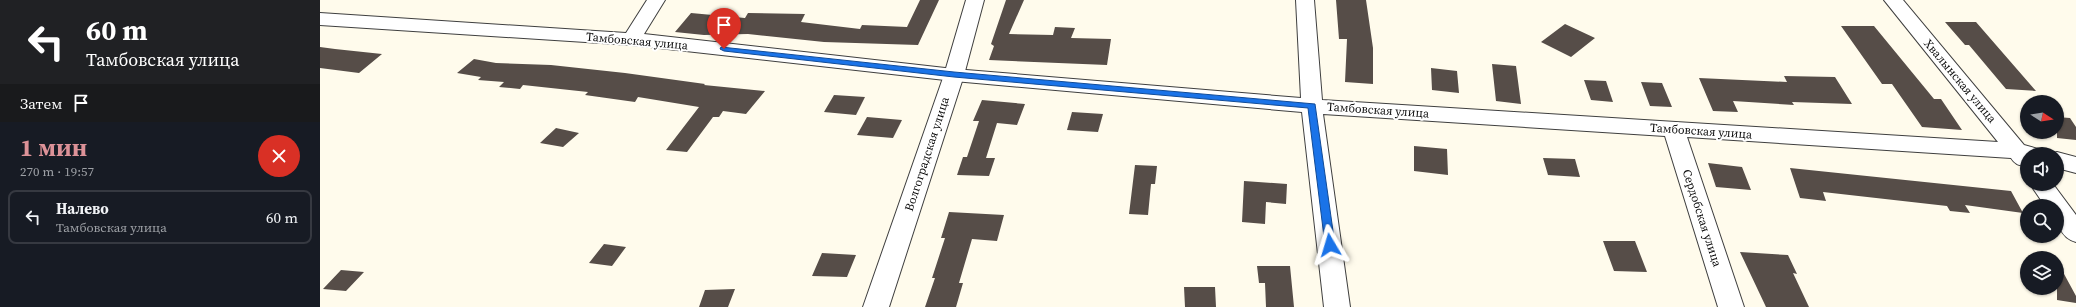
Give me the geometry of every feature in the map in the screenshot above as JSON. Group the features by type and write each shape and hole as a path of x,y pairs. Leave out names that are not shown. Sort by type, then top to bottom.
{"street":[{"path":"632,39 656,0"},
{"name":"Волгоградская улица","path":"876,307 954,75 975,0"},
{"path":"1305,0 1312,106 1337,307"},
{"name":"Хвалынская улица","path":"1892,0 2020,150"},
{"name":"Тамбовская улица","path":"320,19 632,39 954,75 1312,106 1674,129 2020,156"},
{"name":"Сердобская улица","path":"1674,129 1731,307"},
{"path":"2064,162 2076,165"},
{"path":"2064,216 2076,233"}],"building":[{"path":"920,0 939,0 918,45 824,42 748,34 704,35 675,32 691,13 745,18 748,13 805,14 801,22 860,29 862,25 907,27"},
{"path":"1006,0 1024,0 1009,34 1053,35 1055,27 1075,28 1071,38 1111,39 1107,65 989,60 994,46 991,44"},
{"path":"1336,0 1366,0 1373,48 1373,84 1345,82 1347,39 1339,39"},
{"path":"1945,22 1976,22 2036,91 2006,89 1969,45 1965,45"},
{"path":"1565,24 1595,38 1571,57 1541,42"},
{"path":"1841,26 1874,26 1934,99 1941,99 1962,130 1922,127 1892,84 1882,84"},
{"path":"320,47 382,54 359,73 320,68"},
{"path":"474,59 496,63 551,65 625,73 705,84 704,85 765,91 746,114 723,111 719,117 713,117 687,152 666,150 699,107 638,97 635,102 585,95 588,92 523,85 520,89 499,87 504,82 478,80 481,77 457,73"},
{"path":"1492,64 1516,66 1521,104 1496,101"},
{"path":"1431,68 1457,71 1459,93 1432,90"},
{"path":"1784,76 1835,77 1852,104 1792,102 1794,105 1733,101 1738,112 1713,111 1699,78 1787,82"},
{"path":"1584,80 1606,81 1613,102 1591,100"},
{"path":"1641,82 1662,83 1672,107 1650,106"},
{"path":"834,95 865,97 856,115 824,112"},
{"path":"982,100 1025,104 1017,125 997,123 986,158 995,158 989,176 957,175 963,157 967,157 979,121 973,121"},
{"path":"1072,112 1103,114 1098,132 1067,130"},
{"path":"867,117 902,120 893,138 857,135"},
{"path":"2064,118 2070,118 2076,127 2076,140 2064,139"},
{"path":"556,128 579,133 563,147 540,143"},
{"path":"1414,146 1447,149 1448,175 1414,171"},
{"path":"1543,158 1575,159 1580,177 1548,175"},
{"path":"1708,163 1742,167 1751,190 1716,187"},
{"path":"1135,165 1157,166 1155,184 1151,184 1148,215 1129,214"},
{"path":"1790,168 2011,191 2020,208 2020,213 1965,205 1970,213 1950,211 1947,206 1823,192 1826,201 1800,198"},
{"path":"1244,181 1287,184 1286,204 1266,202 1265,224 1242,222"},
{"path":"949,212 1004,215 997,241 972,239 959,283 963,283 956,307 925,307 935,278 932,278 945,238 941,238"},
{"path":"1603,241 1635,241 1647,272 1614,271"},
{"path":"604,244 626,247 612,266 589,263"},
{"path":"1740,252 1788,255 1797,274 1793,273 1809,307 1766,307"},
{"path":"822,253 856,255 847,277 812,276"},
{"path":"1257,266 1290,266 1294,307 1266,307 1265,283 1259,283"},
{"path":"341,270 364,272 346,291 323,289"},
{"path":"2064,274 2076,296 2076,303 2057,300 2057,295 2064,295"},
{"path":"1184,287 1215,287 1216,307 1185,307"},
{"path":"735,289 728,307 699,307 705,290"}],"route":[{"path":"724,49 954,75 1312,106 1330,245"}]}
